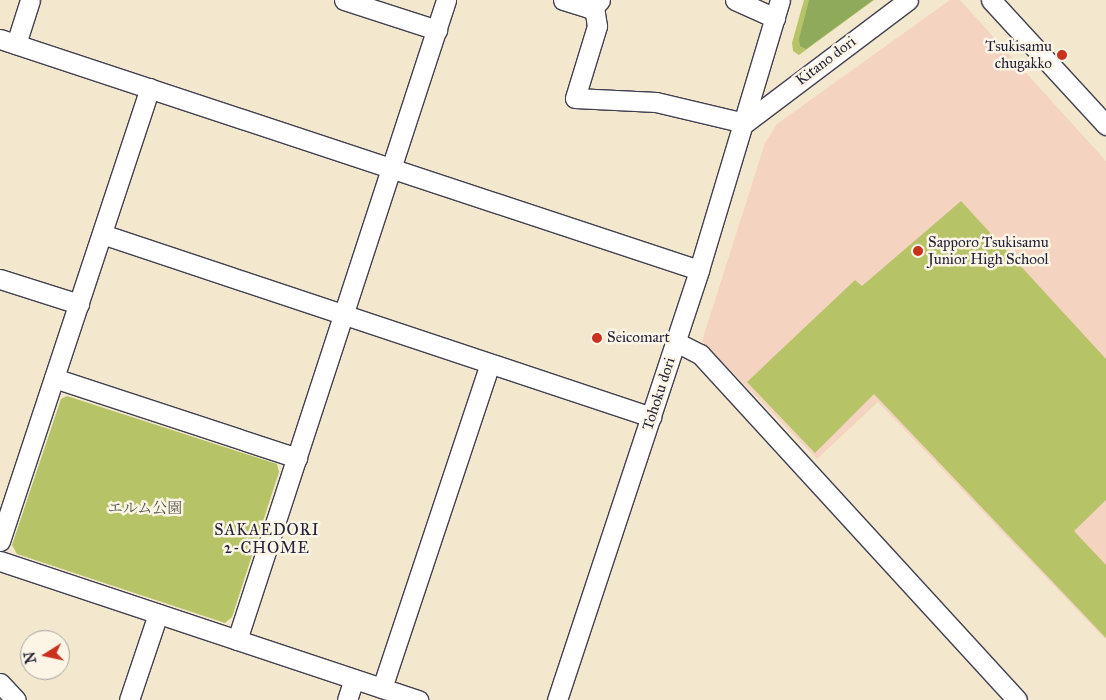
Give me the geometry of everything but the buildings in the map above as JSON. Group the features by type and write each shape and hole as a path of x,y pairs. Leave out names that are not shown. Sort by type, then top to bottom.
{"street":[{"path":"30,0 7,41 699,270"},
{"path":"344,0 436,30"},
{"path":"237,640 446,0"},
{"path":"563,0 597,4 597,26 575,98 656,102 745,123"},
{"path":"735,0 774,18"},
{"name":"Tohoku dori","path":"557,700 699,270 745,123 780,0"},
{"name":"Kitano dori","path":"745,123 908,0"},
{"path":"990,0 1106,125"},
{"path":"0,541 150,88"},
{"path":"102,234 651,417"},
{"path":"0,279 79,304"},
{"path":"676,342 700,354 1017,700"},
{"path":"382,688 490,363"},
{"path":"54,378 297,458"},
{"path":"0,561 418,700"},
{"path":"129,700 158,614"},
{"path":"347,700 354,679"},
{"path":"0,683 16,700"}],"shaded area":[{"name":"Sapporo Tsukisamu Junior High School","path":"950,0 960,0 1106,161 1106,640 878,402 817,459 702,341 765,143 777,124"}],"green space":[{"path":"804,0 874,0 799,55 793,51 792,43"},
{"path":"809,0 873,0 806,49 800,46 799,39"},
{"path":"961,201 1106,359 1106,500 1074,531 1106,565 1106,638 874,394 815,453 747,382 855,280 862,286"},
{"name":"エルム公園","path":"67,396 277,464 279,472 232,617 225,623 17,554 12,545 61,399"}],"place":[{"name":"Tsukisamu chugakko","path":"1062,55"},
{"name":"Sapporo Tsukisamu Junior High School","path":"918,251"},
{"name":"Seicomart","path":"597,338"}],"district":[{"name":"SAKAEDORI 2-CHOME","path":"267,539"}]}
